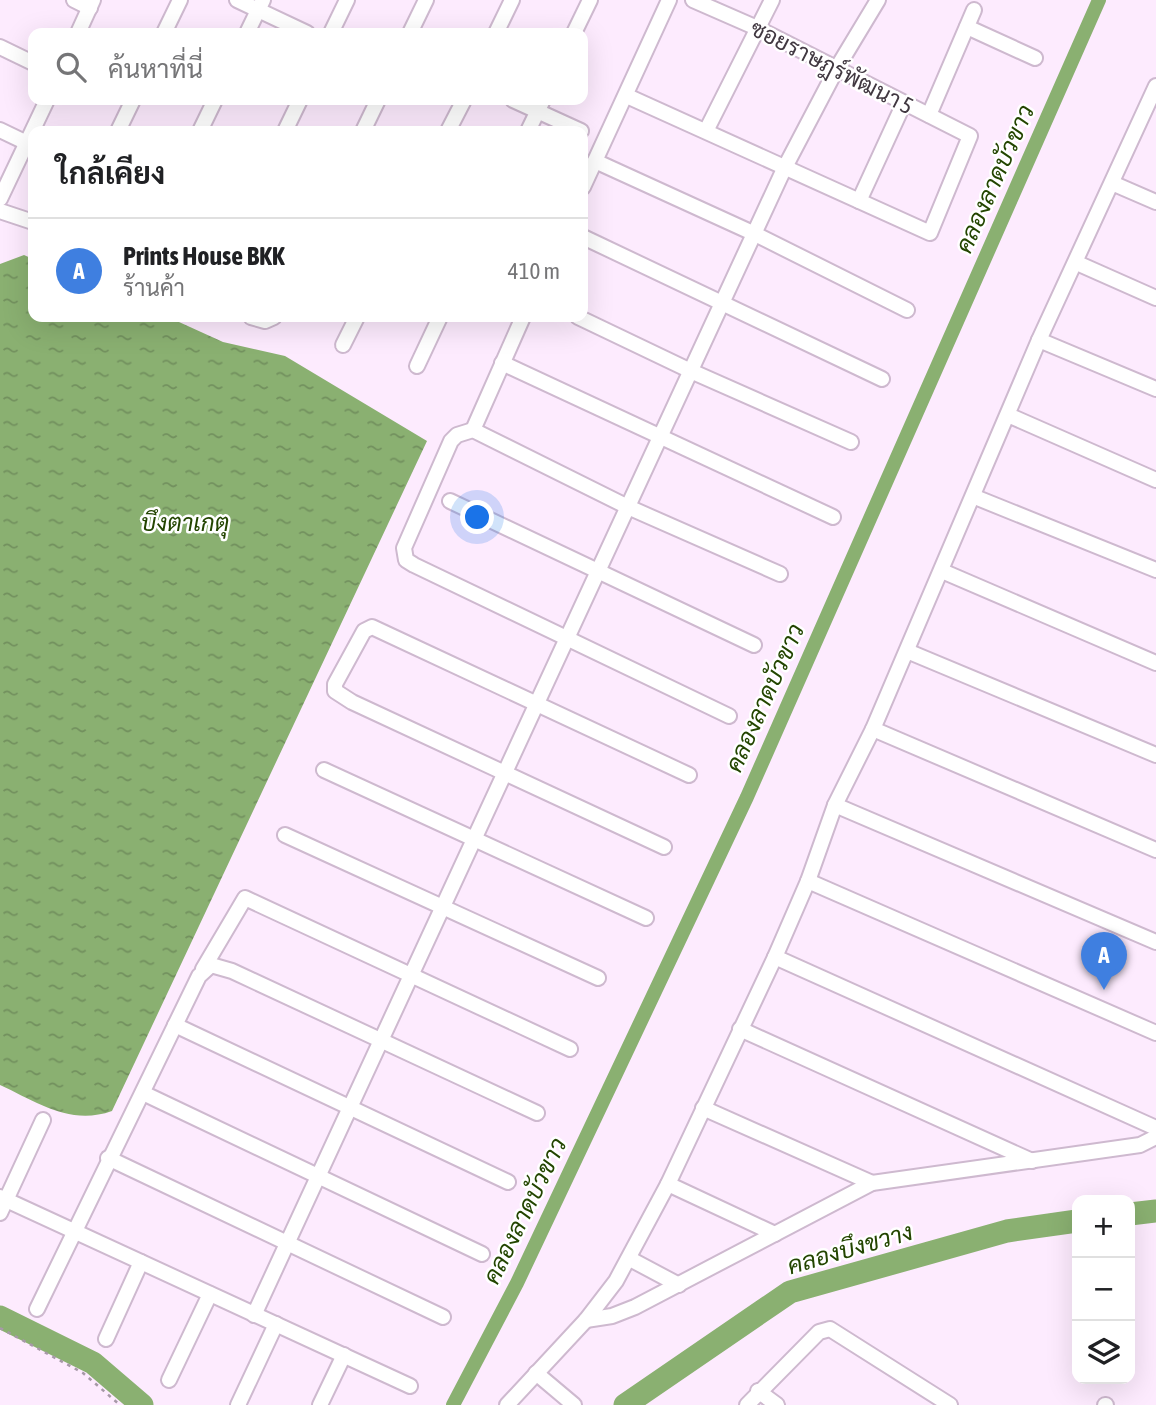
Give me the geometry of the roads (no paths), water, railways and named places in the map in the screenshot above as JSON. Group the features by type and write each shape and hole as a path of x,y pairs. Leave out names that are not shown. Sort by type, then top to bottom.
{"street":[{"path":"74,0 91,4 80,28"},
{"path":"166,28 180,0"},
{"path":"237,0 260,5 299,28"},
{"path":"338,28 347,0"},
{"path":"412,28 426,0"},
{"path":"498,28 512,0"},
{"path":"576,28 590,0"},
{"path":"588,176 669,0"},
{"name":"ซอยราษฎร์พัฒนา 5","path":"693,0 757,28 970,136 929,234 859,201"},
{"path":"706,131 772,0"},
{"path":"254,1315 382,1040 472,838 600,570 784,169 837,68 878,0"},
{"path":"249,28 260,5"},
{"path":"929,115 974,9"},
{"path":"967,27 1035,58"},
{"path":"0,47 28,61"},
{"path":"508,1405 586,1320 630,1259 668,1184 775,957 808,881 835,805 873,729 975,497 1039,340 1112,183 1150,112 1156,86"},
{"path":"627,96 859,201 904,103"},
{"path":"35,126 45,105"},
{"path":"120,126 131,105"},
{"path":"202,126 213,105"},
{"path":"287,126 298,105"},
{"path":"365,126 376,105"},
{"path":"451,126 461,105"},
{"path":"530,126 540,105 573,126"},
{"path":"0,130 27,143 0,199"},
{"path":"588,135 604,142"},
{"path":"595,161 755,234 906,310"},
{"path":"1112,183 1156,202"},
{"path":"0,211 28,220"},
{"path":"588,239 721,305 882,379"},
{"path":"1077,263 1156,298"},
{"path":"343,345 354,322"},
{"path":"417,366 438,322"},
{"path":"521,322 473,429 457,435 451,441 404,555 414,565 729,716"},
{"path":"588,322 692,372 851,442"},
{"path":"1039,340 1156,388"},
{"path":"502,363 833,517"},
{"path":"1008,415 1156,480"},
{"path":"473,429 628,507 780,574"},
{"path":"975,497 1156,570"},
{"path":"450,501 754,645"},
{"path":"942,571 1156,663"},
{"path":"664,847 352,702 335,691 335,684 364,631 372,627 689,775"},
{"path":"907,651 1156,755"},
{"path":"873,729 1156,850"},
{"path":"324,770 646,918"},
{"path":"835,805 1156,942"},
{"path":"285,835 598,978"},
{"path":"808,881 1156,1033"},
{"path":"37,1309 108,1158 203,969 245,898 570,1049"},
{"path":"775,957 1156,1128"},
{"path":"203,969 217,965 537,1113"},
{"path":"175,1025 508,1182"},
{"path":"740,1029 1033,1161"},
{"path":"143,1093 482,1254"},
{"path":"703,1108 872,1184"},
{"path":"43,1120 2,1203 73,1230 410,1386"},
{"path":"586,1320 624,1312 872,1184 1140,1145 1156,1138"},
{"path":"108,1158 443,1317"},
{"path":"668,1184 775,1234"},
{"path":"630,1259 679,1285"},
{"path":"106,1339 141,1262"},
{"path":"169,1380 210,1294"},
{"path":"238,1405 276,1324"},
{"path":"747,1405 819,1332 830,1329 950,1405"},
{"path":"320,1405 344,1355"},
{"path":"536,1373 571,1402"},
{"path":"758,1391 777,1405"}],"water":[{"name":"บึงตาเกตุ","path":"24,255 28,257 28,322 179,322 223,342 285,356 427,441 112,1111 97,1115 82,1116 54,1110 0,1085 0,264"}],"waterway":[{"name":"คลองลาดบัวขาว","path":"453,1405 517,1283 747,797 1099,0"},
{"name":"คลองบึงขวาง","path":"1135,1213 1156,1211"},
{"name":"คลองบึงขวาง","path":"625,1405 790,1292 1007,1231 1072,1222"},
{"path":"0,1317 93,1363 142,1405"}],"place":[{"name":"Prints House BKK","path":"1104,990"}]}
